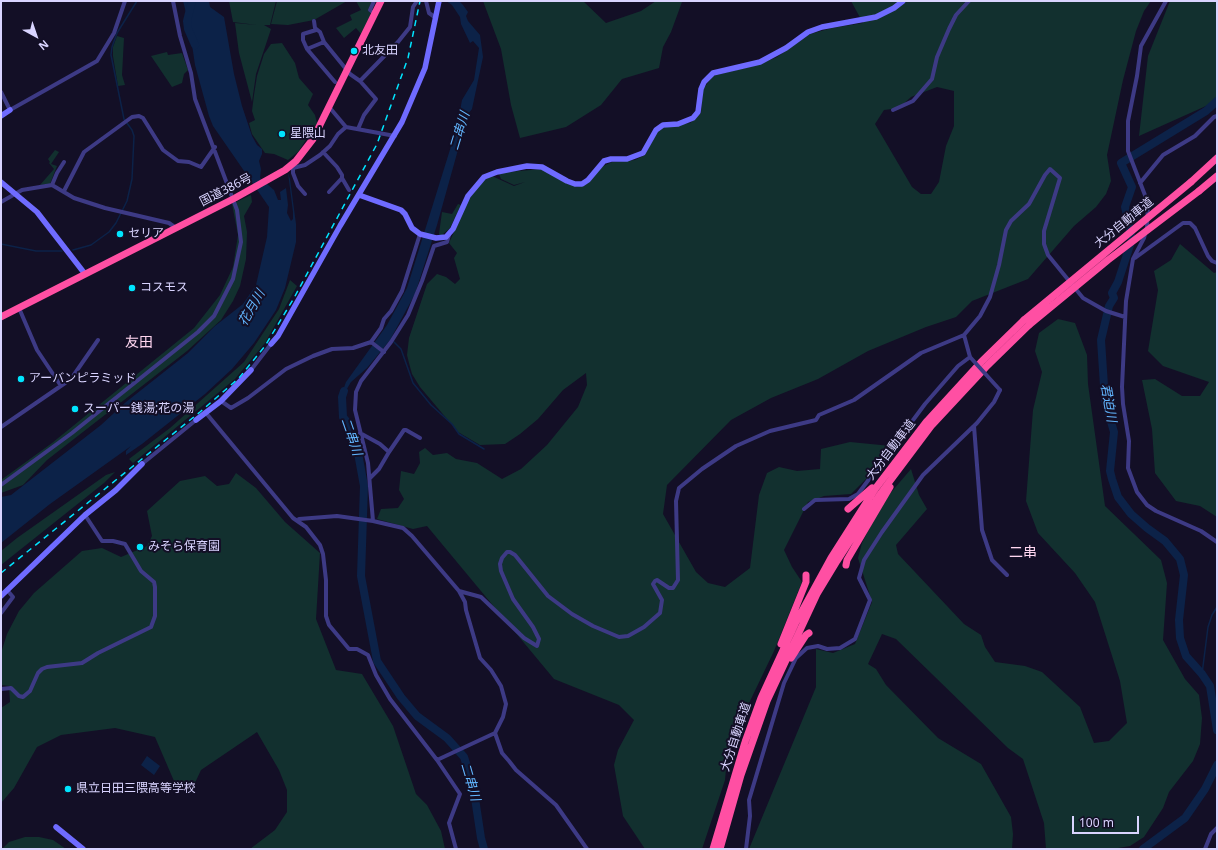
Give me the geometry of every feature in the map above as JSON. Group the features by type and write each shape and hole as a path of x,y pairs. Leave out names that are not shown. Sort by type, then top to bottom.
{"highway":[{"name":"国道386号","path":"1,317 236,198 291,167 314,139 381,1"},
{"name":"大分自動車道","path":"713,849 722,832 762,714 818,594 855,530 908,451 954,390 1027,323 1217,158"},
{"name":"大分自動車道","path":"1027,323 1217,176"},
{"name":"大分自動車道","path":"720,849 722,832 745,742 767,684 808,598 831,558 875,489 908,451"},
{"path":"848,509 871,490 908,451"},
{"path":"846,565 846,560 908,451"},
{"path":"767,684 806,582 806,575"},
{"path":"762,714 794,652 810,633"}],"street":[{"path":"1,116 97,61 114,33 125,1"},
{"path":"1,485 88,420 165,359 214,316 232,279 238,261 241,242 236,198 195,99 191,74 180,36 174,1"},
{"path":"374,1 370,10 375,14"},
{"path":"360,81 398,42 410,27 413,7 417,1"},
{"path":"426,1 429,13 436,18"},
{"path":"373,521 370,478 355,410 356,392 361,381 391,342 411,308 434,246 447,242 468,196 484,177 497,172 527,166 542,167 567,181 575,184 582,184 588,180 604,161 611,159 627,159 642,153 656,130 663,125 678,124 693,118 698,112 701,89 704,82 713,73 760,62 780,52 808,32 822,27 876,17 894,8 903,1"},
{"path":"893,110 913,101 932,78 937,57 949,29 956,15 969,1"},
{"path":"1166,1 1141,46 1134,94 1129,110 1127,134 1128,152 1148,203 1147,227 1144,238 1133,259 1125,317 1122,387 1129,441 1128,468 1137,492 1152,509 1189,525 1217,542"},
{"path":"1,596 85,515 116,490 142,464 221,401 251,370 278,336 359,195 395,136 419,87 425,68 439,4"},
{"path":"314,21 316,30 320,32 324,42 348,71 360,81 376,99 364,115 358,129"},
{"path":"316,30 302,35 307,49 335,82"},
{"path":"307,49 324,42"},
{"path":"1,92 10,110"},
{"path":"330,108 346,127 395,136"},
{"path":"64,191 84,152 125,121 139,116 143,118 163,150 178,161 189,162 201,167 215,147"},
{"path":"1140,182 1163,155 1195,136 1214,117 1217,116"},
{"path":"305,194 298,186 291,167 305,165 324,152 346,127"},
{"path":"324,152 337,167 348,190"},
{"path":"52,185 56,173 64,162"},
{"path":"460,591 481,597 524,638 537,646 539,639 533,627 513,599 501,571 500,564 502,558 507,552 510,552 515,555 548,596 572,614 612,636 628,636 644,627 660,613 662,600 653,584 655,581 656,580 669,588 673,588 677,584 676,501 679,488 702,469 736,446 770,431 816,420 819,415 854,400 921,353 964,335 980,316 990,297 999,265 1006,230 1011,221 1029,204 1045,175 1050,169 1060,178 1044,231 1044,244 1048,255 1083,298 1106,311 1125,317"},
{"path":"329,192 342,178"},
{"path":"1,182 16,193 50,228 85,274"},
{"path":"1,202 16,193 29,188 52,185 74,198 122,212 169,223 176,228"},
{"path":"359,195 401,210 405,214 412,228 420,234 436,238 449,235"},
{"path":"1133,259 1183,223 1190,223 1195,228 1208,256 1212,261 1217,263"},
{"path":"221,401 231,408 248,398 286,369 313,356 332,349 353,348 371,342 381,328 384,319 391,311 402,291 420,234"},
{"path":"20,308 37,350 61,386"},
{"path":"746,849 750,816 749,800 784,683 796,658 807,648 818,646 827,649 840,648 855,639 870,600 859,578 864,560 923,475 974,426 991,406 1000,390 970,357 964,335"},
{"path":"1,427 70,379 98,340"},
{"path":"371,342 384,352"},
{"path":"804,509 815,500 849,499 858,494 925,404 958,366 970,357"},
{"path":"206,413 294,518 297,519 315,538 323,554 326,580 326,616 329,625 349,649 357,649 368,655 376,675 390,699 437,760 460,794 449,823 456,849"},
{"path":"974,426 982,530 992,560 1007,575"},
{"path":"370,478 379,469 404,430 420,438"},
{"path":"360,433 380,444 389,452"},
{"path":"1,689 12,688 19,696 23,697 30,691 38,673 42,669 82,663 98,653 151,627 155,616 154,582 150,577 141,571 125,544 113,541 102,541 85,515"},
{"path":"297,519 304,520 337,516 373,521 403,528 412,536 460,591 466,602 466,610 480,658 491,670 501,686 506,704 503,717 495,733 437,760"},
{"path":"1,613 13,596 7,590"},
{"path":"495,733 497,742 516,770 556,805 587,849"},
{"path":"56,827 83,849"},
{"path":"1205,849 1211,834 1217,828"}],"green space":[{"path":"229,1 276,1 270,25 264,25 271,29 256,74 252,102 239,53 235,23 257,25 233,22"},
{"path":"277,1 347,1 314,20 288,25 271,24"},
{"path":"356,1 372,1 368,10 371,14 361,34 356,28 344,38 336,28 352,20 350,15 361,10"},
{"path":"483,1 583,1 606,23 641,11 656,1 682,2 671,32 663,47 659,68 622,79 601,105 566,127 520,138 511,105 501,49"},
{"path":"851,1 1151,1 1144,11 1136,31 1123,80 1107,155 1111,181 1106,194 1096,207 1074,226 1028,279 972,301 956,317 926,327 868,351 818,379 771,398 731,420 667,485 663,514 696,572 708,583 725,587 750,568 759,495 767,473 779,467 797,471 820,469 821,449 850,442 891,446 872,473 851,494 824,496 808,502 784,550 792,567 802,582 774,651 728,747 725,780 702,849 645,849 623,816 614,765 618,750 634,720 619,705 554,679 427,526 413,529 377,519 381,509 398,508 404,499 399,490 401,471 414,474 420,463 419,452 425,448 433,455 447,453 456,459 477,463 502,479 521,469 547,445 578,407 587,385 586,373 563,390 538,419 520,434 505,444 480,445 458,432 420,387 412,374 407,355 409,338 427,284 437,274 446,277 455,284 460,279 454,258 457,253 449,243 467,202 482,181 492,176 514,186 525,182 514,185 501,179 499,174 542,169 577,187 588,183 601,167 612,162 635,160 645,155 657,132 667,126 690,123 701,113 703,89 713,76 760,64 777,57 810,34 832,28 863,23","holes":["937,87 954,91 954,126 946,146 939,182 931,194 921,194 912,187 875,124 884,110 899,108 911,97"]},
{"path":"1170,1 1217,1 1217,101 1139,136 1148,56"},
{"path":"117,36 124,38 122,75 125,85 118,86 113,56 113,47"},
{"path":"282,43 295,63 299,78 313,94 308,105 315,115 317,123 298,152 288,160 274,154 265,153 252,134 249,123 255,120 252,111 254,95 257,76 264,54 271,44"},
{"path":"167,52 168,55 182,53 188,70 184,74 182,83 172,87 151,56"},
{"path":"55,150 59,152 51,164 57,166 50,184 40,185 54,169 49,163 50,162 48,159"},
{"path":"251,195 252,202 244,216 247,232 246,259 240,286 233,301 221,320 187,351 47,460 23,485 1,493 1,480 52,443 194,328 220,295 233,267 238,235 232,204"},
{"path":"458,204 461,205 450,228 441,236 439,234 442,212 452,214"},
{"path":"1180,244 1214,273 1217,272 1217,517 1200,506 1176,501 1155,473 1152,429 1142,380 1155,379 1182,396 1200,396 1209,382 1163,366 1148,351 1158,290 1154,271 1171,260"},
{"path":"290,280 297,286 265,343 235,379 133,463 129,459 170,428 244,362 279,309"},
{"path":"1058,319 1075,323 1087,355 1088,384 1105,506 1161,560 1167,583 1163,640 1185,679 1199,695 1202,718 1200,744 1193,761 1169,792 1163,808 1144,837 1130,846 1112,849 1046,849 1044,823 1023,759 1008,748 896,639 882,634 868,664 876,669 886,685 938,738 981,764 1011,817 1013,834 1012,849 749,849 816,687 816,649 833,653 855,644 872,602 858,558 862,543 882,503 911,469 919,495 927,509 896,545 898,554 964,624 981,635 985,647 995,662 1025,666 1042,672 1080,707 1094,743 1109,741 1127,723 1120,681 1095,602 1075,573 1038,533 1026,501 1033,410 1042,372 1035,351 1039,333"},
{"path":"115,472 104,483 1,565 1,551 106,475"},
{"path":"236,473 256,488 285,522 320,553 316,619 336,670 362,674 393,726 416,794 427,805 441,831 445,849 250,849 275,830 287,812 287,790 279,770 257,732 201,770 194,785 174,781 155,737 115,728 61,735 37,747 14,788 1,803 1,708 10,702 9,686 1,685 1,653 7,634 19,611 34,593 82,551 102,548 121,557 147,546 152,536 147,511 180,481 205,476 217,486 229,484"},
{"path":"25,837 39,837 53,840 66,849 2,849 9,842"}],"water":[{"path":"183,1 209,1 210,7 224,17 234,74 242,106 252,136 257,145 262,149 262,154 259,161 261,169 260,178 274,190 278,200 281,200 280,192 286,188 288,205 287,213 291,221 293,219 293,212 288,173 296,224 296,242 285,288 276,310 254,343 232,369 205,394 142,444 126,455 126,451 131,446 50,504 1,543 1,497 11,495 101,425 126,402 188,353 215,326 243,304 256,285 267,237 269,207 213,126 195,65 189,24"},
{"path":"446,1 459,1 463,5 468,12 466,16 468,21 480,35 483,57 472,109 468,114 437,225 415,294 390,340 367,368 351,382 345,392 343,402 341,401 342,393 346,382 387,325 407,288 457,127 462,100 474,80 479,48 473,41 470,43 461,24 460,17 452,5"},
{"path":"147,756 160,766 154,775 141,765"}],"waterway":[{"path":"73,250 91,245 109,232 116,223 127,201 132,179 134,136 132,130 124,119 111,55 117,33 137,1"},
{"name":"花月川","path":"192,1 187,21 188,29 195,45"},
{"name":"君迫川","path":"1217,101 1206,111 1121,163 1132,187 1125,207 1132,239 1118,282 1112,293 1114,298 1109,306 1101,340 1105,401 1114,432 1110,471 1112,479 1118,497 1131,514 1165,541 1180,559 1184,575 1179,620 1180,638 1186,656 1202,674 1210,686 1217,730"},
{"path":"1,244 36,251 62,251"},
{"path":"394,342 401,349 413,383 431,405 452,424 459,434 484,449"},
{"name":"二串川","path":"344,391 342,397 343,417 349,425 358,453 364,486 361,576 377,661 401,697 417,716 447,738 464,757 473,785 484,849"},
{"path":"1202,674 1208,627 1212,615 1217,607"},
{"name":"君迫川","path":"1143,849 1185,818 1205,789 1217,765"}],"railway":[{"path":"1,573 200,412 239,378 265,346 294,298 377,144 408,58 420,1"}],"place":[{"name":"北友田","path":"354,51"},
{"name":"星隈山","path":"282,134"},
{"name":"セリア","path":"120,234"},
{"name":"コスモス","path":"132,288"},
{"name":"アーバンピラミッド","path":"21,379"},
{"name":"スーパー銭湯;花の湯","path":"75,409"},
{"name":"みそら保育園","path":"140,547"},
{"name":"県立日田三隈高等学校","path":"68,789"}],"district":[{"name":"友田","path":"139,343"},
{"name":"二串","path":"1023,553"}]}
